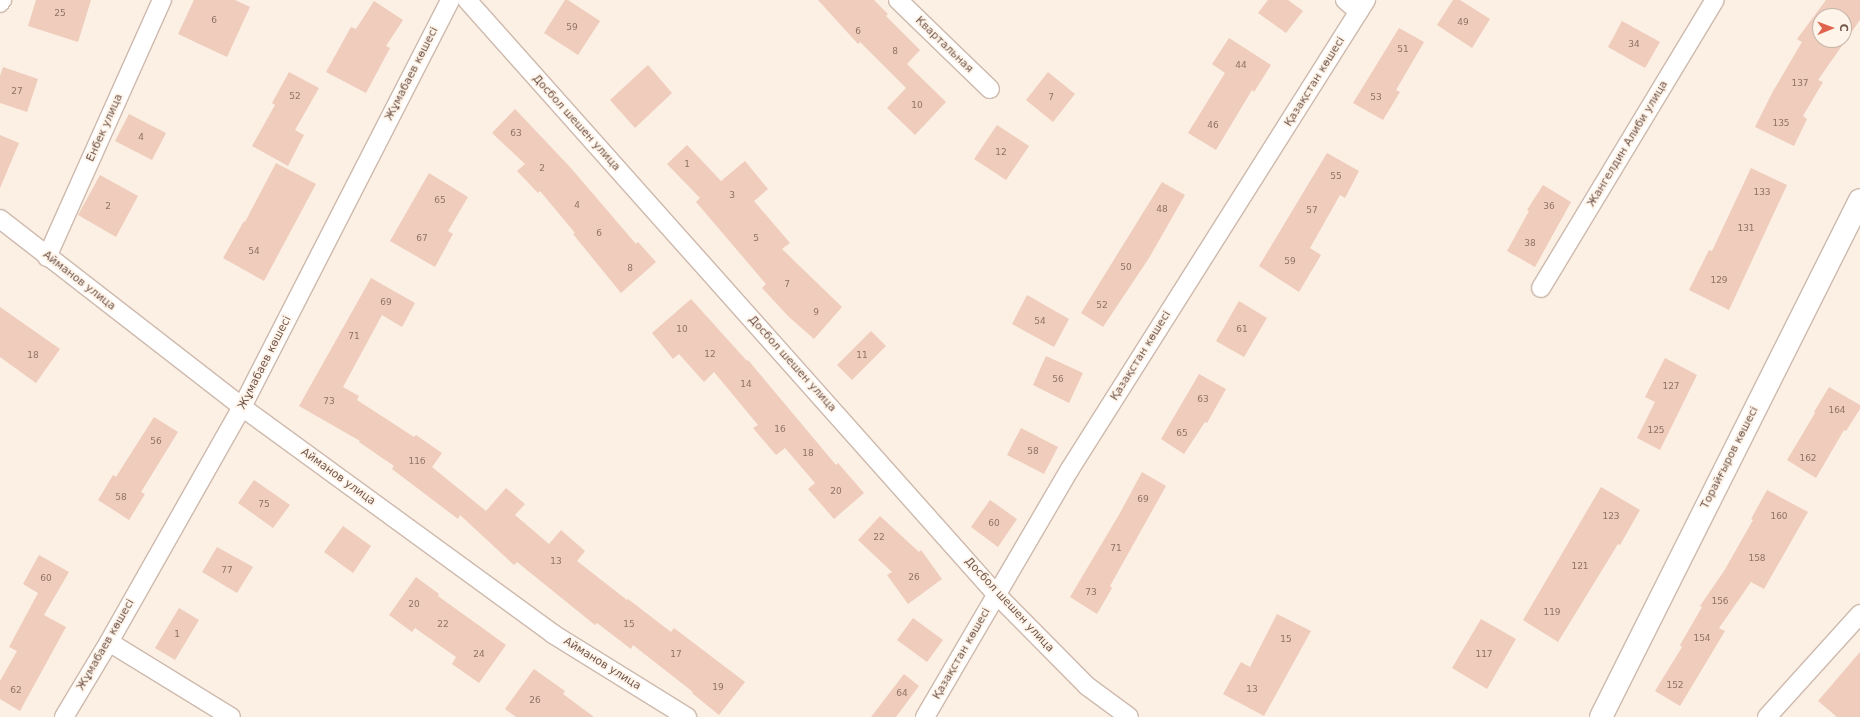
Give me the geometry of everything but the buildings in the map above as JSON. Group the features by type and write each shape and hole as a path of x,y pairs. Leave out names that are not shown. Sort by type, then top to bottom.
{"street":[{"name":"Енбек улица","path":"47,257 162,0"},
{"name":"Жұмабаев көшесі","path":"64,717 109,642 242,407 450,0"},
{"name":"Досбол шешен улица","path":"467,0 997,595 1087,686 1129,717"},
{"name":"Квартальная","path":"898,0 990,89"},
{"path":"1344,0 1363,6"},
{"name":"Жангелдин Алиби улица","path":"1541,288 1715,0"},
{"name":"Қазақстан көшесі","path":"925,717 1070,469 1363,6"},
{"name":"Торайғыров көшесі","path":"1600,717 1860,200"},
{"name":"Айманов улица","path":"0,219 242,407 553,634 687,717"},
{"path":"1767,717 1860,614"},
{"path":"109,642 231,717"}]}
